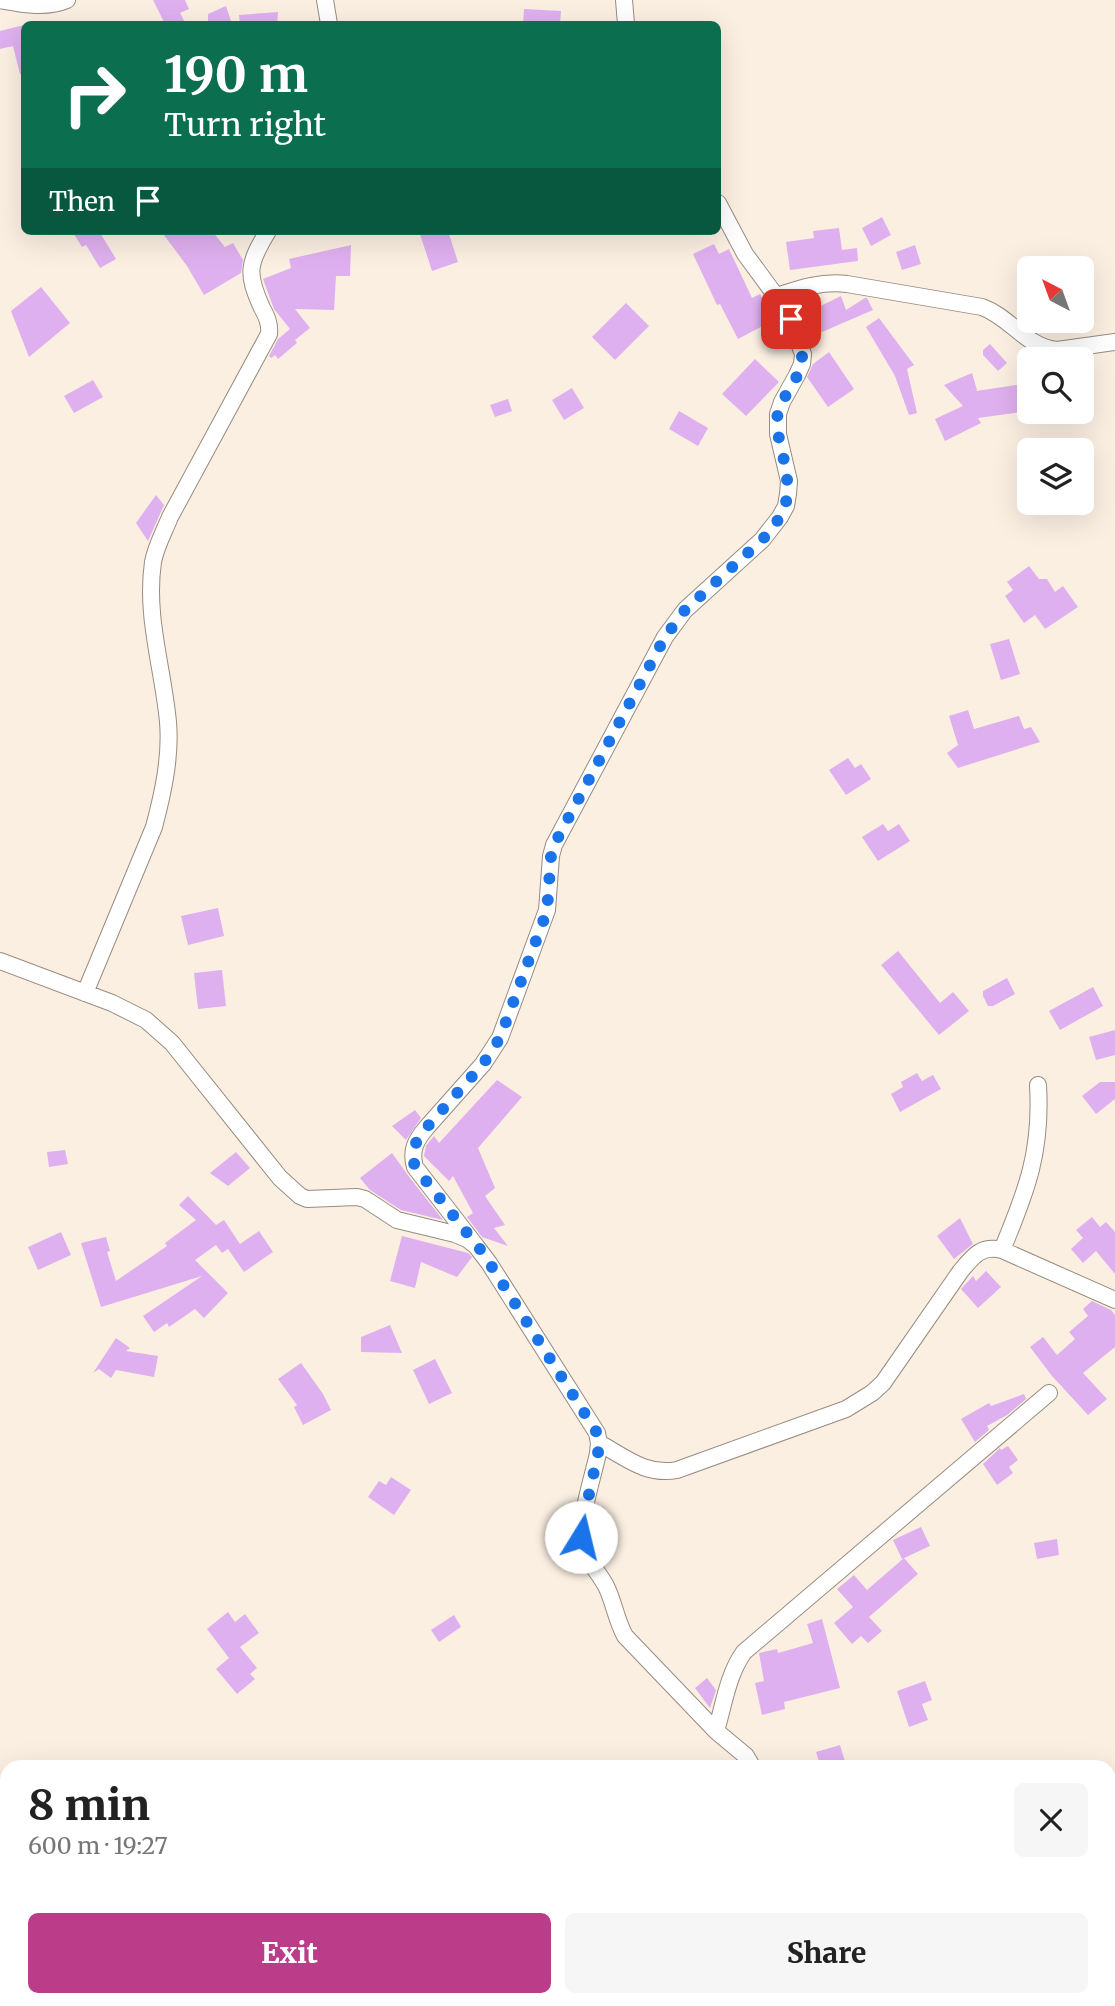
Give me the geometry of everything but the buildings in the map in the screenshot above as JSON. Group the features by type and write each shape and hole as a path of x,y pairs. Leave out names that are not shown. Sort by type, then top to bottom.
{"street":[{"path":"1,0 45,5 68,0"},
{"path":"325,0 328,21"},
{"path":"624,0 626,21"},
{"path":"721,209 745,254 791,319 803,354 802,364 778,414 778,434 789,481 786,506 773,529 685,610 665,637 554,845 547,911 500,1038 483,1064 418,1138 412,1157 415,1167 489,1263 597,1433 598,1453 581,1537 584,1550 605,1584 625,1636 716,1731 748,1760"},
{"path":"85,993 153,827 168,756 168,723 154,634 151,582 154,560 170,517 269,334 270,326 250,279 256,251 266,235"},
{"path":"777,296 814,285 835,283 982,307 997,314 1031,341 1057,351 1115,342"},
{"path":"0,961 130,1011 146,1020 160,1032 280,1178 300,1196 317,1200 357,1197 365,1199 397,1220 445,1230 476,1246"},
{"path":"1002,1250 1025,1195 1035,1158 1040,1108 1038,1085"},
{"path":"599,1443 644,1468 664,1473 846,1409 872,1393 883,1382 972,1257 985,1248 1002,1250 1115,1300"},
{"path":"716,1731 736,1662 744,1652 1049,1393"}],"route":[{"path":"581,1537 598,1453 597,1433 483,1253 421,1176 412,1157 418,1138 483,1064 500,1038 547,911 551,856 557,837 665,637 685,610 773,529 786,506 789,481 778,434 778,414 797,376 803,354 791,319"}]}
